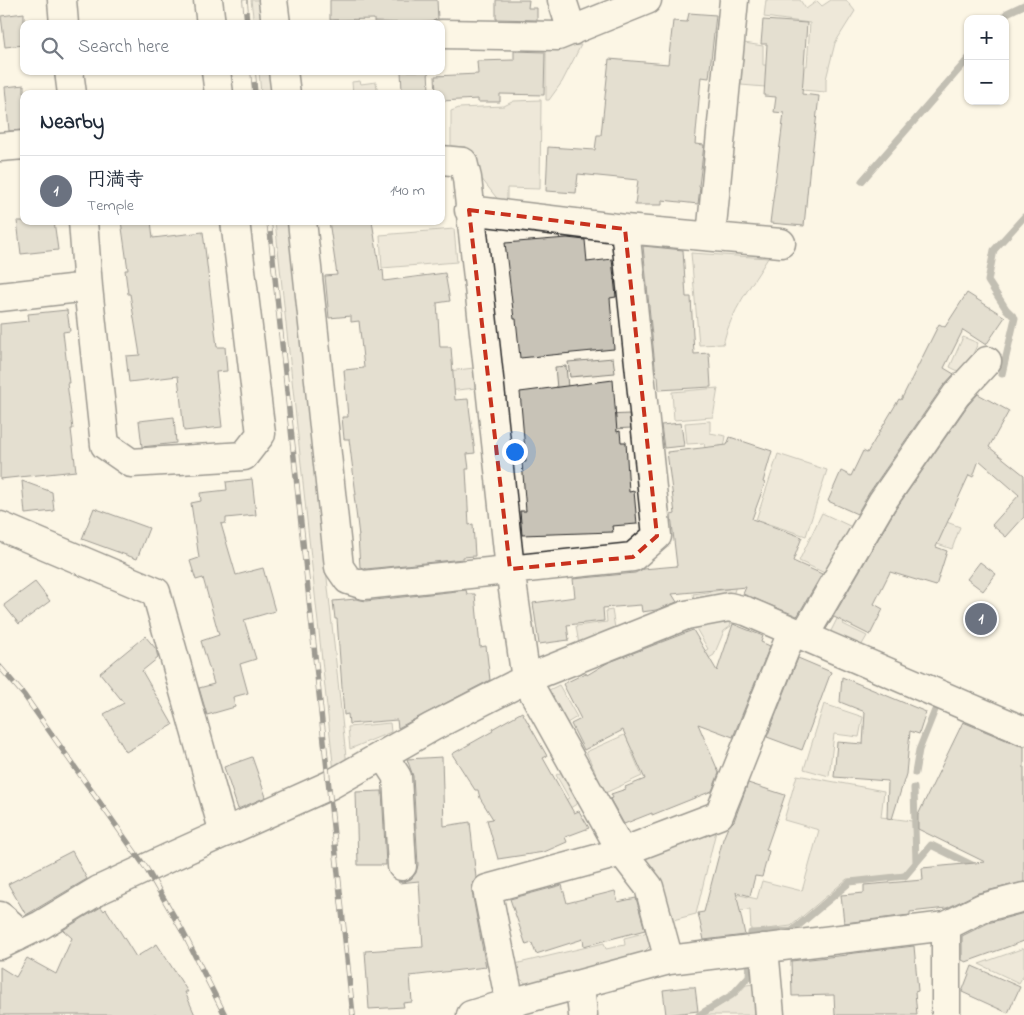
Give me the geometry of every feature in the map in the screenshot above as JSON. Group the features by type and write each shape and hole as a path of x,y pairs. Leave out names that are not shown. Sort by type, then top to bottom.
{"street":[{"path":"62,0 64,20"},
{"path":"208,0 210,20"},
{"path":"273,0 276,20"},
{"path":"562,0 572,30"},
{"path":"445,34 558,36 647,0"},
{"path":"711,236 734,0"},
{"path":"70,75 71,90"},
{"path":"217,75 218,90"},
{"path":"284,75 285,90"},
{"path":"0,147 20,145"},
{"path":"445,160 463,162 467,178 469,210 510,569 526,679 622,852 649,887 669,960"},
{"path":"469,210 625,229 781,242"},
{"path":"83,225 88,287 106,445 131,463 244,456 262,434 236,225"},
{"path":"302,225 338,567 348,580 364,585 634,557 657,536 625,229"},
{"path":"0,297 88,287"},
{"path":"510,1003 487,889 622,852 719,816 798,634 882,502 956,395 987,361"},
{"path":"0,526 156,592 224,832"},
{"path":"9,941 99,890 330,785 432,726 526,679 686,615 729,607 746,611 1024,731"},
{"path":"383,755 397,776 402,866"},
{"path":"471,1015 669,960 946,926 982,908 1024,897"},
{"path":"0,916 11,925 9,941"},
{"path":"946,926 946,1015"},
{"path":"755,949 770,1015"},
{"path":"580,985 583,1015"}],"highlighted area":[{"path":"469,210 625,229 657,536 633,557 510,569"}],"shaded area":[{"path":"251,0 265,0 268,20 254,20"},
{"path":"766,0 800,0 806,9 817,1 822,6 831,0 846,0 855,11 835,43 826,79 826,92 741,85 744,43 763,46 763,65 807,66 810,23 764,17"},
{"path":"581,45 562,82 549,100 546,100 546,48"},
{"path":"259,75 273,75 275,90 261,90"},
{"path":"360,81 361,84 376,82 377,90 353,90 352,82"},
{"path":"541,100 540,189 507,188 507,206 503,206 481,178 477,156 467,147 451,146 451,111 459,108 504,106 514,101"},
{"path":"275,225 289,225 347,766 334,772"},
{"path":"454,229 457,262 382,268 380,235"},
{"path":"691,253 768,258 736,310 723,344 699,345"},
{"path":"963,337 978,343 964,374 950,367"},
{"path":"613,358 615,373 570,377 568,362"},
{"path":"566,366 570,409 559,410 555,367"},
{"path":"474,368 476,388 409,395 407,376"},
{"path":"718,388 713,417 674,420 672,392"},
{"path":"630,414 631,428 579,431 606,415"},
{"path":"710,421 710,433 726,436 719,478 713,494 704,443 687,444 685,423"},
{"path":"778,454 827,470 806,536 756,520"},
{"path":"917,511 960,527 952,549 920,538"},
{"path":"822,513 852,527 829,575 799,561"},
{"path":"744,558 732,599 695,603 693,594 729,589 725,561"},
{"path":"612,610 615,628 579,645 576,626 607,622 606,611"},
{"path":"728,616 731,626 724,631 714,655 692,668 688,661 708,649 694,625"},
{"path":"838,617 844,621 843,624 867,636 860,648 830,633"},
{"path":"559,685 577,717 567,723 549,690"},
{"path":"824,704 863,717 859,737 834,734 829,776 804,769"},
{"path":"390,723 391,732 350,749 348,727"},
{"path":"638,729 644,744 631,750 642,776 605,793 586,752"},
{"path":"562,772 580,802 557,816 548,810 569,798 556,775"},
{"path":"797,775 884,791 881,817 912,821 914,863 904,873 875,878 847,879 791,926 751,931 750,910 729,912 710,888 757,899 762,881 802,891 819,830 784,820"},
{"path":"717,827 696,914 673,920 645,856"},
{"path":"648,932 651,945 640,956 528,985 518,977 515,964 604,943 606,949 625,945 624,938"},
{"path":"1024,948 1024,974 1019,983 979,964"},
{"path":"754,984 755,1015 705,1015 738,994 746,985"}],"building":[{"path":"330,0 437,0 438,19 436,20 330,20"},
{"path":"496,0 529,0 528,8 537,8 537,20 496,19"},
{"path":"24,13 24,20 20,20 20,45 5,47 1,16"},
{"path":"689,13 716,15 709,78 701,77 695,144 704,145 698,204 662,200 662,205 635,205 638,180 578,174 576,193 546,191 548,147 595,150 597,135 601,135 609,59 668,64 673,21 687,22"},
{"path":"763,20 807,23 802,94 819,96 804,226 770,223 784,113 774,112 776,97 764,96 767,44 761,44"},
{"path":"514,51 545,52 544,95 500,94 500,102 478,102 478,99 445,101 445,90 436,90 435,76 478,74 477,61 514,60"},
{"path":"401,75 428,75 429,90 402,90"},
{"path":"24,85 24,90 20,90 20,130 9,131 5,87"},
{"path":"17,221 20,221 20,225 55,225 58,250 21,254"},
{"path":"122,225 151,225 153,238 203,232 217,347 225,347 227,371 216,372 222,427 184,431 178,376 129,382 126,356 140,355 130,294 128,294 125,270 128,270"},
{"path":"330,225 373,225 380,271 383,270 384,281 445,273 450,301 437,303 440,347 451,347 455,400 468,399 475,453 467,454 469,469 466,469 469,525 473,524 475,556 463,557 463,559 366,569 360,567 359,536 354,495 356,495 349,439 344,439 342,417 348,417 344,370 364,368 359,321 351,322 351,316 329,318 325,276 337,275"},
{"path":"567,238 585,240 587,262 612,259 616,297 610,298 614,349 520,358 505,243"},
{"path":"643,246 683,250 686,297 691,297 694,354 709,353 711,387 659,390"},
{"path":"967,293 1005,317 986,345 963,330 944,368 954,374 943,386 869,493 857,514 828,501 841,471 851,476 863,451 867,453 899,399 901,400 939,324 945,327"},
{"path":"67,310 70,331 63,332 76,471 0,479 0,324 29,321 28,314"},
{"path":"613,380 617,432 620,431 621,442 626,442 629,492 634,491 637,524 612,526 613,532 522,535 520,511 526,511 522,462 526,462 520,392"},
{"path":"978,394 1009,411 989,447 1024,475 1024,517 1006,537 992,525 1019,495 979,460 973,477 969,475 936,547 947,551 936,586 890,572 874,604 883,609 870,635 834,617 826,629 895,510 968,405"},
{"path":"174,417 176,443 142,447 139,421"},
{"path":"681,423 684,446 664,448 661,425"},
{"path":"730,437 772,451 763,482 765,483 752,519 802,537 793,561 822,574 798,615 743,594 746,587 672,594 677,602 656,610 642,612 641,605 603,608 604,621 567,625 569,640 539,644 533,603 575,597 573,579 635,573 643,569 677,566 671,515 675,514 667,452 727,445"},
{"path":"252,479 256,515 226,518 226,523 221,524 236,575 263,568 275,611 244,620 256,659 240,664 248,693 233,697 235,707 207,715 199,688 214,684 201,641 219,635 203,578 196,580 190,561 199,558 191,503 201,501 200,493 227,490 226,482"},
{"path":"22,481 52,492 54,511 25,514"},
{"path":"94,508 149,528 137,559 82,539"},
{"path":"980,562 996,574 983,591 967,579"},
{"path":"35,582 50,601 19,624 4,605"},
{"path":"466,590 467,594 475,594 480,647 486,646 490,680 398,728 397,720 349,724 348,714 344,715 337,619 335,619 333,601 356,599 366,601"},
{"path":"733,624 763,636 761,642 770,646 733,737 698,724 719,773 712,791 624,824 610,799 613,798 611,794 645,779 623,730 584,750 571,724 581,719 563,684 586,673 587,675 607,663 693,630 717,671"},
{"path":"145,636 156,649 158,658 142,671 173,725 126,752 104,714 124,703 100,673"},
{"path":"798,658 831,672 802,750 767,737"},
{"path":"842,677 926,712 919,734 910,731 906,774 892,819 887,818 888,781 834,777 837,742 863,744 865,712 840,702"},
{"path":"522,712 547,756 543,758 574,813 579,811 589,828 565,837 567,842 544,852 498,859 487,820 493,819 480,798 478,790 475,790 452,754"},
{"path":"963,722 1024,746 1024,882 978,893 947,908 910,912 910,915 844,923 841,895 864,893 864,885 923,880 922,868 985,862 918,829 918,815"},
{"path":"252,757 266,797 238,809 224,767"},
{"path":"442,757 444,826 470,822 476,878 472,885 472,892 486,967 410,976 412,1002 403,1003 404,1007 369,1009 365,951 423,947 419,881 399,883 398,881 403,882 411,879 416,873 418,865 413,776 407,759"},
{"path":"748,783 785,795 766,850 769,851 762,877 755,876 750,896 736,892 745,935 704,940 698,913 704,912 723,839 728,827 734,821"},
{"path":"382,791 386,865 358,865 356,792"},
{"path":"72,851 87,879 26,915 8,884"},
{"path":"562,885 567,903 615,891 618,902 636,898 645,930 584,946 583,939 536,954 532,943 526,945 510,899"},
{"path":"101,907 104,911 106,909 136,957 157,944 188,992 185,992 195,1015 0,1015 0,967 16,977 27,958 56,974 72,938 63,930"},
{"path":"1024,913 1024,941 966,962 962,960 962,936 988,923"},
{"path":"914,946 918,991 915,992 917,1015 835,1015 834,995 792,996 791,961"},
{"path":"972,966 1020,987 1008,1013 962,992"},
{"path":"695,987 698,1011 666,1015 663,990"}],"waterway":[{"path":"1005,15 1024,5"},
{"path":"862,181 967,60"},
{"path":"1002,374 1015,318 1006,309 988,281 994,250 1024,217"},
{"path":"915,773 919,750 937,705"},
{"path":"914,788 916,863"},
{"path":"750,944 751,933 792,931 850,882 905,876 931,845 976,867"},
{"path":"699,1015 732,995 749,976 750,955"}],"railway":[{"path":"245,0 247,20"},
{"path":"253,75 255,90"},
{"path":"269,225 353,1015"},
{"path":"0,667 24,695 146,868 183,932 225,1015"}],"place":[{"name":"円満寺","path":"981,619"}]}
